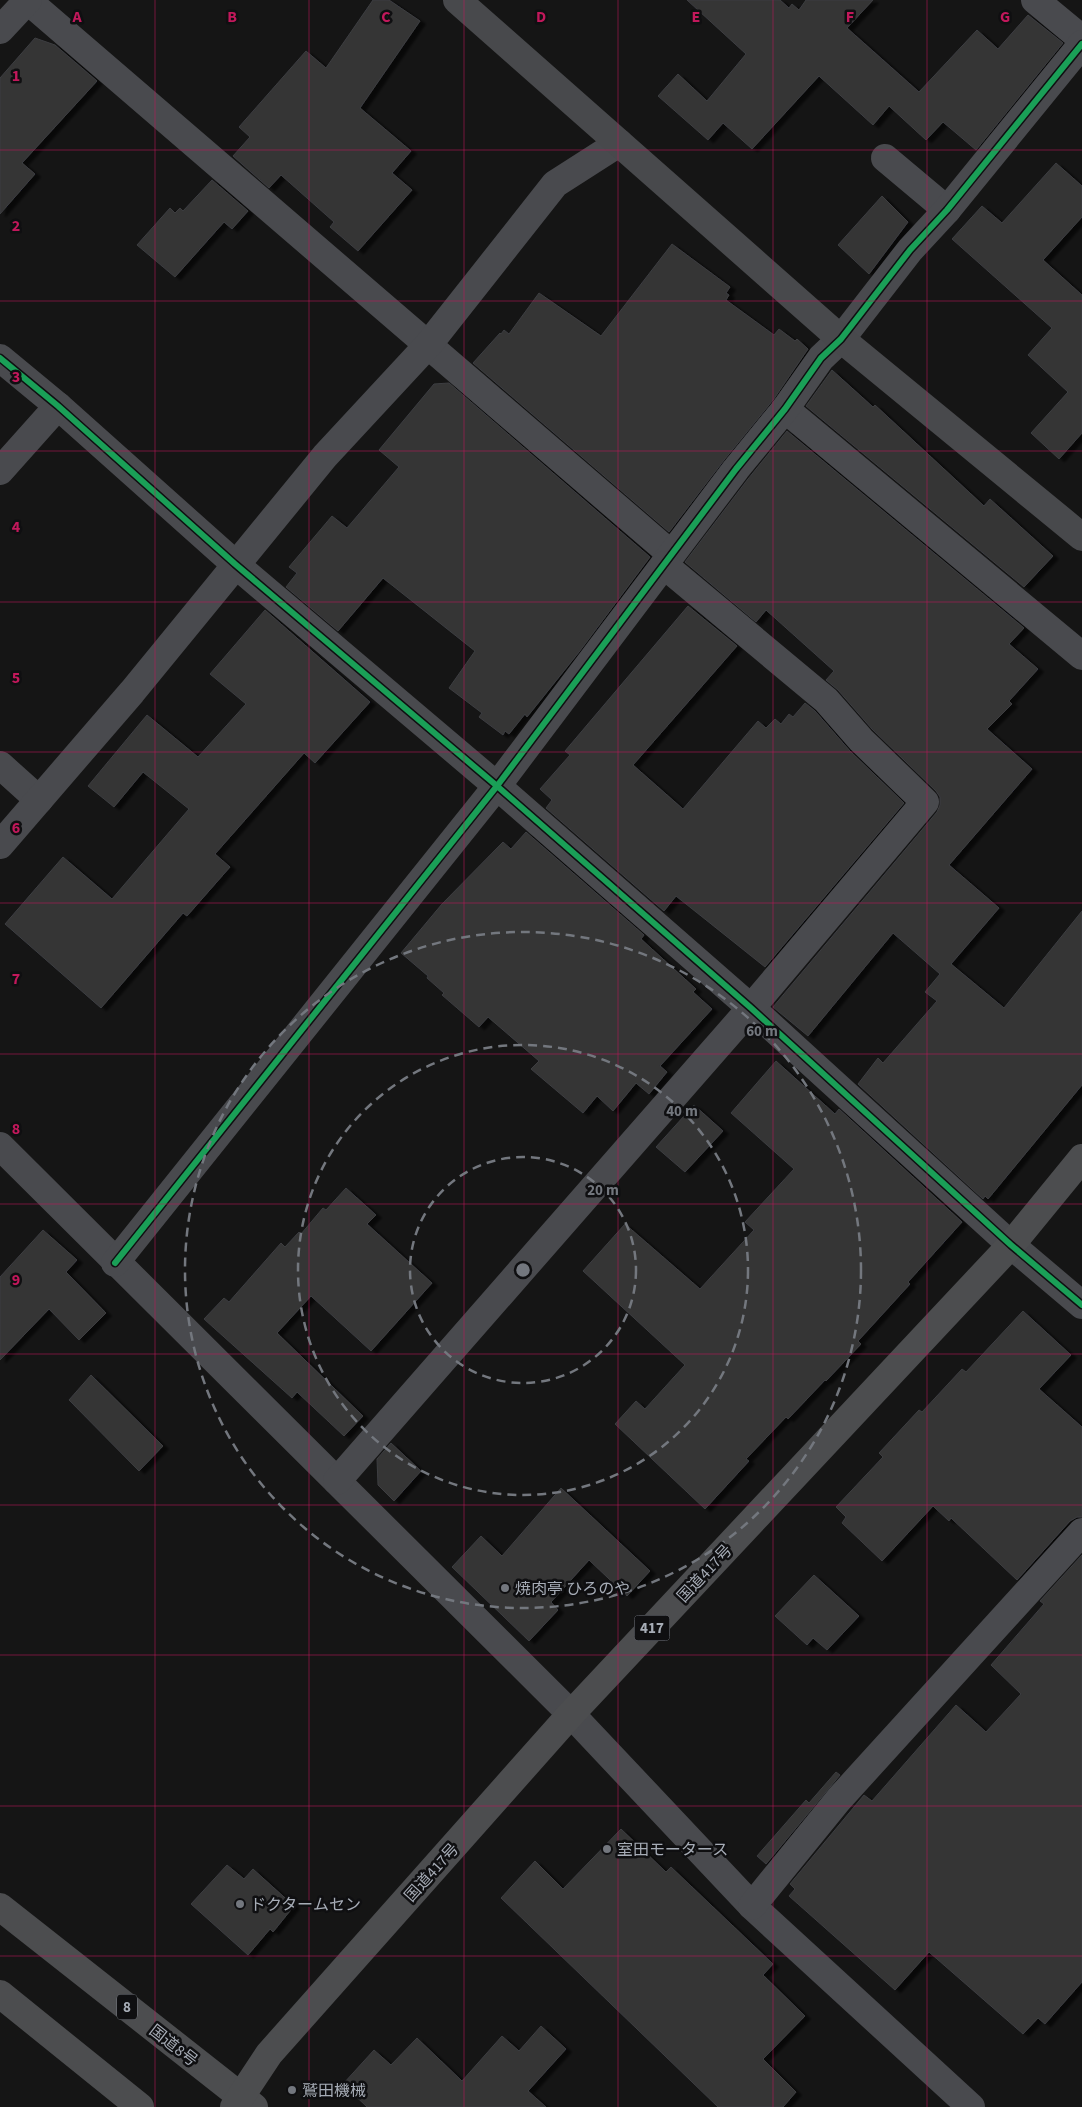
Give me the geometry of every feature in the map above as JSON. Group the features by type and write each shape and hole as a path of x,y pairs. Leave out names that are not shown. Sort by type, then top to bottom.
{"highway":[{"name":"国道417号","path":"243,2104 269,2054 572,1714 1011,1245 1082,1158"},
{"name":"国道8号","path":"0,1907 243,2104"},
{"path":"0,1994 140,2107"}],"street":[{"path":"0,30 28,0 428,345 826,700 861,740 926,802 751,1008 337,1481"},
{"path":"457,0 841,339 1082,537"},
{"path":"1035,0 1082,39"},
{"path":"116,1263 497,786 736,469 785,409 821,358 841,339 910,250 947,210 1082,44"},
{"path":"0,845 132,692 325,456 428,345 555,184 619,143"},
{"path":"886,158 947,210"},
{"path":"0,358 58,406 235,564 497,786 751,1008 1011,1245 1082,1305"},
{"path":"0,471 58,406"},
{"path":"785,409 1082,656"},
{"path":"0,765 39,800"},
{"path":"0,1146 572,1714 752,1906 971,2107"},
{"path":"752,1906 839,1799 1082,1532"}],"building":[{"path":"373,0 389,0 420,21 360,108 411,151 392,173 412,190 358,251 330,227 334,222 281,175 269,188 233,156 250,137 239,127 306,51 326,68"},
{"path":"687,0 780,0 789,8 792,4 799,10 806,0 873,0 847,28 919,92 977,30 998,49 1028,15 1063,43 976,150 943,122 926,140 889,106 873,125 819,76 752,149 723,123 708,140 658,96 678,74 707,101 746,54"},
{"path":"35,38 55,45 97,81 22,163 35,174 0,214 0,78"},
{"path":"1056,163 1082,186 1082,217 1043,260 1082,295 1082,433 1059,459 1031,433 1068,392 1028,355 1052,328 952,239 982,206 1002,223"},
{"path":"212,180 248,211 232,229 224,222 175,277 137,245 170,208 175,213 180,208 183,211"},
{"path":"882,196 908,222 869,274 838,245"},
{"path":"672,244 730,287 726,293 729,295 726,300 774,335 779,329 795,341 797,339 808,349 773,400 669,532 473,363 500,333 504,330 509,334 539,293 601,336"},
{"path":"832,370 873,407 875,405 984,506 990,499 1053,556 1024,587 806,406"},
{"path":"449,383 650,557 579,652 527,717 525,714 509,734 505,731 503,735 479,717 482,713 449,688 475,651 383,578 338,631 286,587 297,573 289,567 332,516 347,528 399,467 379,450 434,384"},
{"path":"787,431 1024,628 1009,644 1038,669 1009,701 1012,704 987,729 1032,769 949,865 999,908 951,964 1004,1008 1082,911 1082,1085 988,1199 985,1196 983,1199 858,1084 878,1058 883,1063 937,1001 925,992 940,974 893,933 808,1036 773,1007 937,812 940,805 940,797 936,791 872,729 838,690 826,680 834,671 766,610 756,622 685,562"},
{"path":"688,606 737,646 633,765 683,809 758,721 766,728 775,719 781,724 789,714 793,717 805,703 815,711 850,751 904,803 765,967 676,896 664,911 546,808 552,800 540,789 570,755 565,751"},
{"path":"265,610 370,702 315,763 304,753 215,854 230,867 187,916 183,913 101,1008 5,924 63,857 112,899 189,809 143,772 114,807 88,786 147,715 198,757 246,704 210,674"},
{"path":"526,832 644,935 641,939 696,989 693,992 712,1009 660,1066 667,1072 649,1094 636,1083 613,1111 597,1096 583,1113 531,1069 539,1061 488,1017 479,1027 442,995 444,993 427,978 428,976 401,953 442,904 503,842 511,849"},
{"path":"776,1061 835,1114 839,1109 962,1222 908,1282 910,1284 858,1341 861,1344 746,1459 749,1461 705,1509 615,1424 636,1401 645,1409 685,1365 583,1271 625,1224 700,1289 754,1230 745,1222 794,1169 731,1113"},
{"path":"694,1105 723,1131 685,1172 656,1147"},
{"path":"346,1188 376,1215 367,1224 432,1283 371,1351 311,1296 277,1333 363,1416 344,1436 297,1392 292,1398 204,1319 224,1298 229,1302 281,1243 285,1247 299,1232 301,1234 323,1208 326,1210"},
{"path":"43,1230 77,1260 66,1272 106,1313 79,1340 49,1309 0,1360 0,1277"},
{"path":"1023,1311 1071,1355 1039,1389 1082,1427 1082,1517 1077,1517 1070,1521 1017,1580 951,1518 949,1521 933,1506 882,1561 842,1523 846,1517 836,1507 883,1457 879,1453 919,1410 922,1412 962,1369 966,1372"},
{"path":"91,1375 163,1446 139,1471 69,1400"},
{"path":"391,1443 421,1471 394,1501 378,1485 377,1459"},
{"path":"561,1488 650,1571 627,1596 589,1560 551,1602 558,1610 529,1641 452,1567 481,1536 502,1556"},
{"path":"1082,1555 1082,1982 1045,2024 1038,2018 1023,2034 929,1952 895,1990 789,1896 795,1889 790,1884 864,1795 872,1801 956,1705 986,1732 1021,1694 991,1665 1044,1604 1040,1601"},
{"path":"814,1575 859,1616 827,1650 813,1638 807,1645 775,1616"},
{"path":"836,1772 840,1775 766,1864 757,1856 806,1800 809,1803"},
{"path":"621,1829 666,1872 671,1867 773,1964 763,1975 805,2016 763,2059 796,2092 783,2107 718,2107 501,1898 535,1861 563,1889"},
{"path":"227,1865 244,1879 253,1869 294,1906 273,1932 270,1929 248,1955 191,1904"},
{"path":"541,2026 566,2049 528,2091 546,2107 367,2107 343,2084 374,2050 391,2065 417,2038 462,2081 502,2036 519,2051"}],"cycle path":[{"path":"115,1263 497,786 736,469 785,409 821,358 841,339 910,250 947,210 1082,44"},
{"path":"0,358 58,406 235,564 497,786 751,1008 1011,1245 1082,1305"}],"place":[{"name":"焼肉亭 ひろのや","path":"505,1588"},
{"name":"室田モータース","path":"607,1849"},
{"name":"ドクタームセン","path":"240,1904"},
{"name":"鷲田機械","path":"292,2090"}]}
